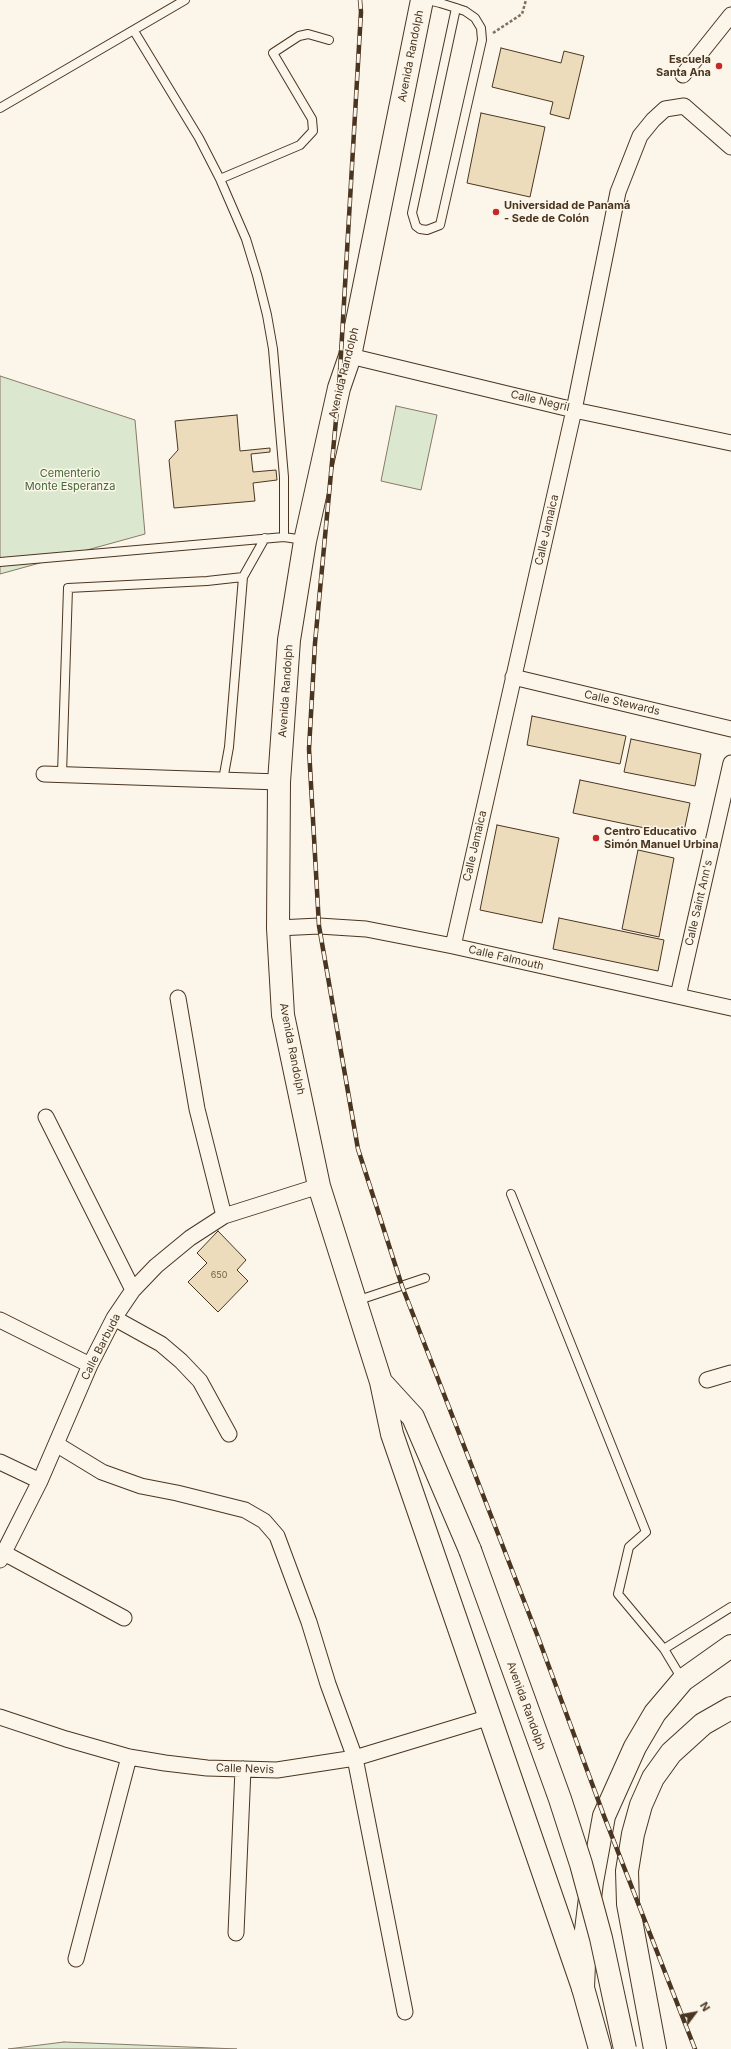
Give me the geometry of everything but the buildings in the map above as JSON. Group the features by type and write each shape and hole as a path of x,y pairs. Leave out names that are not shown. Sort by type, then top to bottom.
{"main road":[{"name":"Avenida Randolph","path":"422,0 350,356 339,388 295,538 279,782 278,928 283,1015 319,1186 382,1382 392,1434 583,1988 600,2049"},
{"name":"Avenida Randolph","path":"382,1382 413,1417 470,1550 560,1799 581,1864 601,1938 626,2049"},
{"path":"583,1988 585,1938 592,1882 604,1816 634,1747 655,1713 683,1680 731,1646"},
{"path":"654,2049 628,1904 626,1871 633,1834 641,1805 653,1778 671,1753 703,1724 731,1708"}],"street":[{"path":"683,74 731,15"},
{"name":"Calle Jamaica","path":"453,946 574,410 618,192 640,136 653,120 665,109 684,106 731,147"},
{"name":"Calle Negril","path":"350,356 574,410 731,443"},
{"name":"Calle Stewards","path":"513,677 731,729"},
{"name":"Calle Saint Ann's","path":"678,996 731,763"},
{"path":"44,774 279,782"},
{"name":"Calle Falmouth","path":"278,928 319,926 366,929 453,946 731,1008"},
{"path":"178,998 197,1109 224,1216"},
{"path":"46,1117 133,1290"},
{"name":"Calle Barbuda","path":"2,1556 40,1481 90,1365 114,1318 133,1290 156,1266 190,1238 224,1216 319,1186"},
{"path":"114,1318 161,1344 181,1360 200,1381 229,1434"},
{"path":"0,1320 90,1365"},
{"path":"706,1380 731,1373"},
{"path":"56,1444 102,1472 141,1486 177,1493 245,1510 264,1521 277,1536 309,1622 328,1684 355,1758 405,2012"},
{"path":"0,1462 40,1481"},
{"path":"2,1556 124,1618"},
{"name":"Calle Nevis","path":"0,1717 66,1739 129,1757 165,1764 277,1770 355,1758 490,1717"},
{"path":"76,1959 129,1757"},
{"path":"236,1933 243,1769"}],"lane":[{"path":"0,108 134,31 184,0"},
{"path":"428,0 456,8 475,18 481,28 482,40 440,225 427,230 420,229 414,221 412,213 456,8"},
{"path":"0,562 265,538 295,538 284,477 274,349 267,314 246,240 220,179 198,138 134,31"},
{"path":"220,179 300,145 313,131 312,119 273,53 308,34 329,40"},
{"path":"223,780 229,747 243,577 265,538"},
{"path":"62,774 68,588 207,581 243,577"},
{"path":"512,1194 646,1532 629,1547 618,1594 664,1649 683,1680"},
{"path":"356,1301 425,1278"},
{"path":"664,1649 731,1607"}],"path":[{"path":"482,40 522,14 526,0"}],"green space":[{"name":"Cementerio Monte Esperanza","path":"0,376 135,420 145,534 0,574"},
{"path":"396,406 437,415 421,490 381,481"},
{"path":"64,2042 237,2049 8,2049"}],"railway":[{"path":"360,0 361,12 339,388 315,643 309,749 319,926 358,1149 402,1286 538,1637 604,1816 695,2049"}],"place":[{"name":"Escuela Santa Ana","path":"719,66"},
{"name":"Universidad de Panamá - Sede de Colón","path":"496,212"},
{"name":"Centro Educativo Simón Manuel Urbina","path":"596,838"}]}
